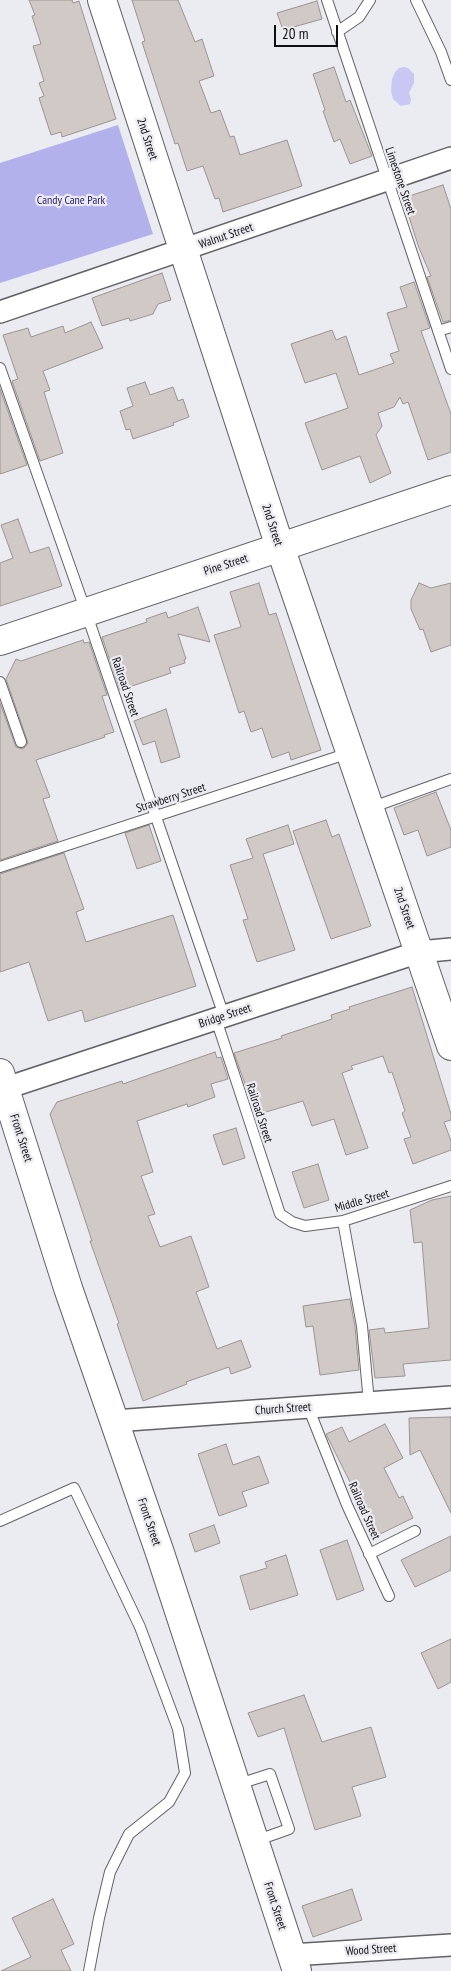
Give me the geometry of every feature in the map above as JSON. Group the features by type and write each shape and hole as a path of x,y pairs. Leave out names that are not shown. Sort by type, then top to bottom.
{"main road":[{"name":"2nd Street","path":"102,0 280,547 451,1046"},
{"name":"Pine Street","path":"0,640 451,490"},
{"name":"Front Street","path":"2,1084 68,1288 160,1553 254,1841 292,1966"}],"street":[{"name":"Walnut Street","path":"0,312 451,158"},
{"name":"Bridge Street","path":"2,1084 220,1017 419,952 451,949"},
{"name":"Church Street","path":"114,1421 451,1397"},
{"name":"Wood Street","path":"292,1966 451,1945"}],"lane":[{"name":"Limestone Street","path":"327,0 451,369"},
{"path":"337,32 359,17 370,0"},
{"path":"416,0 451,80"},
{"path":"438,331 451,327"},
{"name":"Railroad Street","path":"0,368 156,816 280,1214"},
{"path":"0,682 21,742"},
{"name":"Strawberry Street","path":"0,867 350,753"},
{"path":"369,808 451,779"},
{"name":"Middle Street","path":"280,1214 292,1222 306,1226 343,1221 451,1186"},
{"path":"343,1221 362,1326 369,1403"},
{"name":"Railroad Street","path":"308,1408 347,1505 389,1596"},
{"path":"0,1521 74,1488 140,1626 178,1729 184,1773 169,1802 129,1834 110,1872 89,1971"},
{"path":"370,1554 415,1531"},
{"path":"236,1785 270,1774 289,1829 254,1841"}],"green space":[{"name":"Candy Cane Park","path":"118,125 153,234 0,283 0,163"}],"shaded area":[{"path":"404,67 414,74 414,83 409,93 410,104 401,106 393,99 391,91 395,72 399,68"}],"building":[{"path":"29,0 72,0 73,3 79,1 116,119 62,137 61,132 51,135 39,98 44,96 39,83 44,81 33,46 41,44 32,16 35,15"},
{"path":"132,0 178,0 195,42 202,39 214,76 199,81 211,113 220,110 230,137 234,136 240,155 287,140 302,186 223,212 219,198 215,199 203,166 187,171 178,143 175,144 142,42 145,41"},
{"path":"317,1 322,19 283,30 277,13"},
{"path":"334,67 346,102 350,100 372,156 350,164 340,139 334,142 313,74"},
{"path":"443,185 451,209 451,320 443,322 427,277 431,276 419,248 403,198"},
{"path":"162,273 171,300 158,304 153,314 130,321 129,318 102,326 92,298"},
{"path":"414,282 430,328 421,331 451,414 451,452 428,460 408,402 403,404 400,397 394,407 378,413 382,426 376,435 391,473 370,483 360,456 322,470 305,423 348,408 336,373 305,383 291,344 332,330 336,340 346,336 359,375 394,363 390,354 399,351 387,313 407,307 400,287"},
{"path":"91,322 103,348 43,371 50,390 44,392 63,453 40,461 12,381 18,379 3,335 28,328 31,337 63,326 65,333"},
{"path":"145,382 150,395 173,387 178,401 183,399 189,417 173,423 174,425 133,439 130,429 126,430 120,411 133,406 127,388"},
{"path":"0,389 27,465 0,474"},
{"path":"18,519 30,553 49,547 62,586 0,606 0,563 13,558 1,525"},
{"path":"259,583 269,615 276,613 321,750 291,760 289,752 272,758 262,728 251,732 244,711 239,713 214,635 241,627 230,592"},
{"path":"419,583 431,588 451,583 451,645 431,652 423,629 420,630 411,609 411,600"},
{"path":"198,607 210,642 178,634 186,659 184,660 185,663 169,668 171,673 120,690 102,637 147,622 146,619 166,612 168,618"},
{"path":"83,640 84,643 89,642 107,695 102,696 114,732 104,735 105,737 36,760 50,797 43,799 58,841 0,860 0,703 16,747 23,749 28,743 6,679 16,659 21,661"},
{"path":"166,709 180,757 161,763 155,741 143,745 134,721"},
{"path":"436,792 451,830 451,847 427,856 418,830 404,835 394,808"},
{"path":"326,820 332,837 339,834 371,926 331,939 293,831"},
{"path":"149,825 161,861 137,869 125,833"},
{"path":"288,825 294,844 263,854 295,950 257,962 243,920 248,919 230,865 253,858 246,839"},
{"path":"64,853 84,909 76,912 86,942 173,915 196,986 85,1022 82,1010 48,1021 29,962 0,972 0,874"},
{"path":"412,987 451,1114 451,1120 444,1122 451,1141 451,1150 413,1164 404,1139 411,1137 402,1113 405,1111 392,1072 389,1073 383,1056 351,1066 353,1069 342,1073 368,1148 346,1155 334,1119 312,1126 303,1101 256,1115 234,1053 282,1038 281,1036 332,1019 331,1015 350,1009 349,1007"},
{"path":"215,1052 217,1058 221,1057 228,1079 211,1084 215,1097 188,1107 187,1104 137,1121 153,1172 141,1176 155,1214 148,1216 160,1247 191,1236 209,1287 196,1292 217,1349 241,1340 251,1367 231,1374 229,1367 186,1382 187,1384 143,1401 50,1114 57,1102 122,1081 123,1084"},
{"path":"236,1128 245,1158 223,1165 213,1135"},
{"path":"318,1164 329,1200 304,1208 292,1172"},
{"path":"451,1196 451,1360 403,1364 405,1376 375,1378 369,1330 384,1328 385,1333 429,1328 422,1242 414,1243 410,1210 432,1200"},
{"path":"350,1299 359,1370 320,1375 313,1326 306,1327 303,1306"},
{"path":"451,1417 451,1513 420,1450 410,1455 409,1418"},
{"path":"385,1424 403,1458 384,1468 399,1498 403,1496 413,1518 374,1537 364,1515 366,1514 326,1434 342,1427 349,1442"},
{"path":"226,1444 233,1465 259,1456 269,1483 242,1492 247,1506 219,1516 198,1454"},
{"path":"214,1525 220,1543 195,1552 189,1534"},
{"path":"451,1536 451,1570 415,1587 401,1560"},
{"path":"347,1540 364,1590 337,1600 320,1550"},
{"path":"286,1555 298,1595 250,1610 240,1576 267,1568 265,1562"},
{"path":"451,1639 451,1682 438,1689 421,1653"},
{"path":"304,1695 322,1742 371,1727 386,1777 352,1787 361,1816 315,1830 284,1728 258,1737 248,1713"},
{"path":"352,1889 362,1920 313,1937 302,1906"},
{"path":"53,1899 74,1944 61,1950 71,1971 1,1971 31,1957 12,1918"}]}
